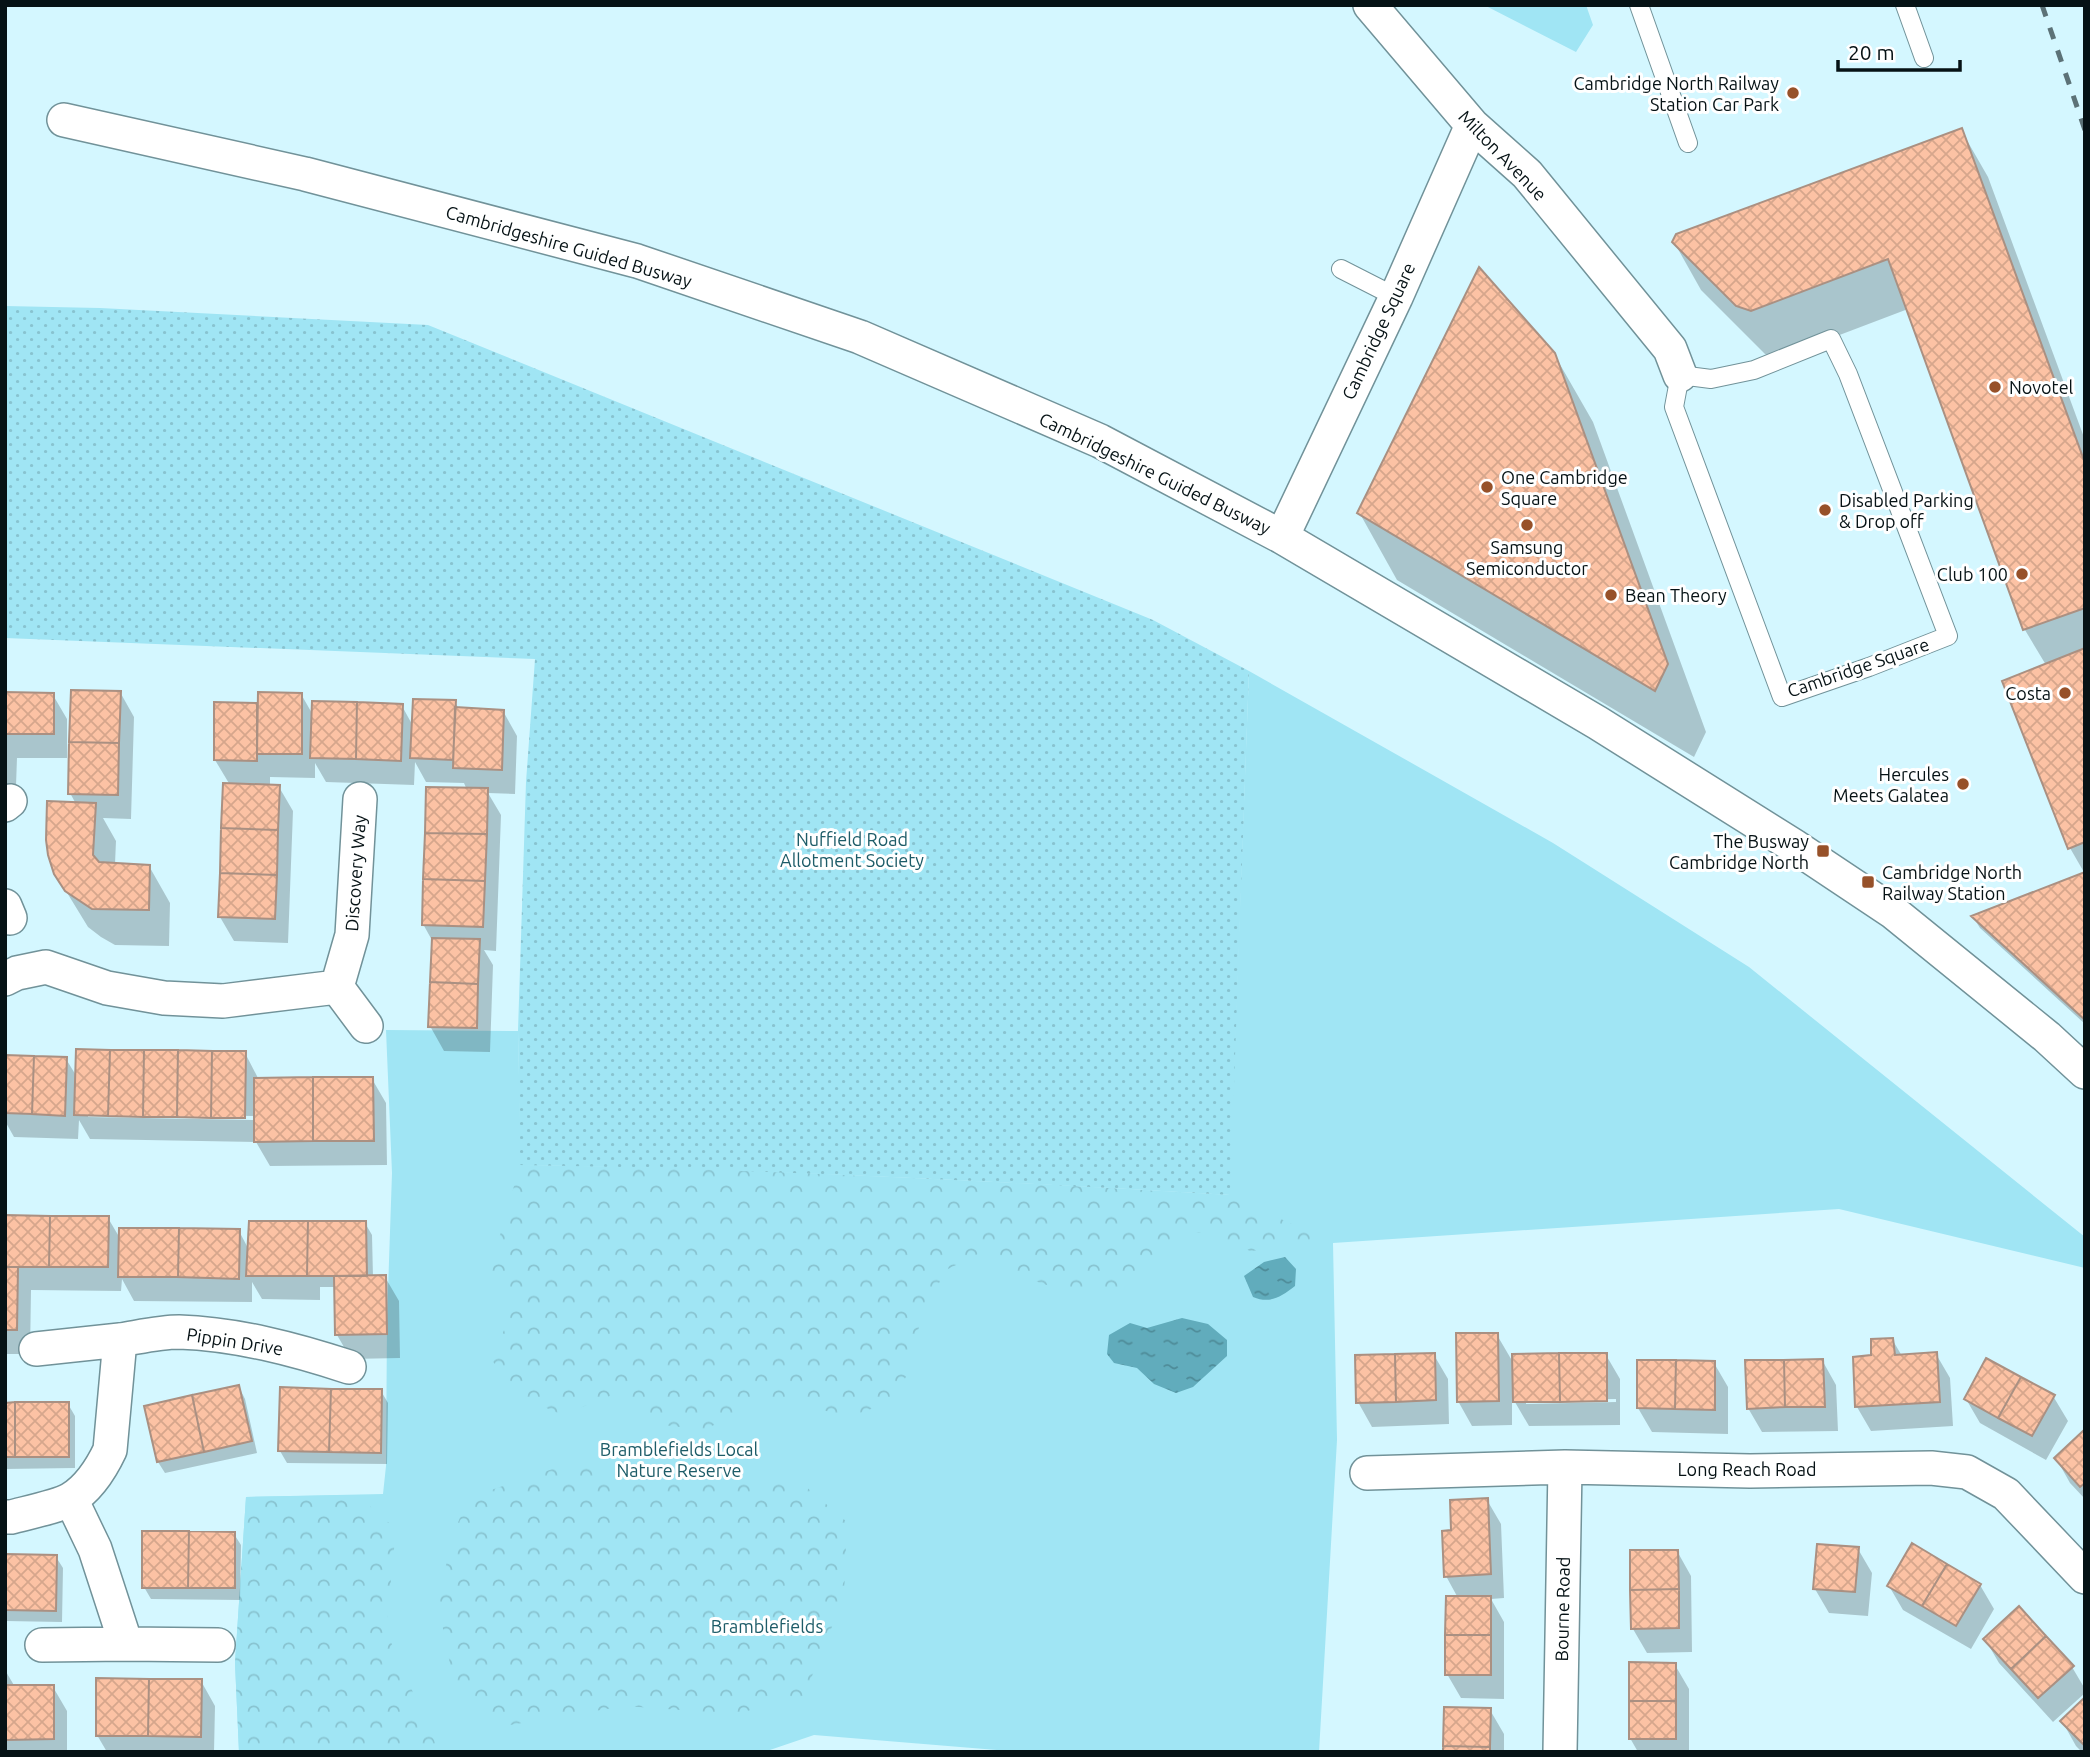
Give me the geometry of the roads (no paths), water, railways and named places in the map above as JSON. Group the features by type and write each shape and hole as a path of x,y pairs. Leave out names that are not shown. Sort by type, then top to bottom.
{"street":[{"name":"Milton Avenue","path":"1370,5 1472,125 1525,172 1670,349 1680,375"},
{"name":"Cambridgeshire Guided Busway","path":"64,120 305,174 637,261 860,337 1100,441 1282,537 1598,723 1805,853 1893,912 2047,1037 2085,1072"},
{"name":"Cambridge Square","path":"1282,537 1395,297 1472,125"},
{"name":"Discovery Way","path":"337,987 352,935 360,799"},
{"path":"5,979 18,973 46,967 107,988 164,998 223,1001 337,987 366,1026"},
{"name":"Pippin Drive","path":"36,1349 177,1332 229,1336 302,1352 349,1367"},
{"path":"5,1517 71,1499 92,1480 110,1451 120,1340"},
{"name":"Long Reach Road","path":"1367,1473 1565,1467 1750,1471 1931,1468 1967,1472 2006,1494 2085,1577"},
{"name":"Bourne Road","path":"1560,1752 1565,1467"},
{"path":"71,1499 95,1549 126,1644"},
{"path":"42,1645 218,1645"}],"lane":[{"path":"1639,5 1688,143"},
{"path":"1905,5 1924,58"},
{"path":"1341,269 1395,297"},
{"name":"Cambridge Square","path":"1831,340 1848,374 1948,636 1782,697 1674,407 1680,375 1711,379 1755,370 1831,340"}],"water":[{"path":"1285,1257 1296,1269 1295,1286 1275,1298 1265,1300 1253,1297 1244,1276 1264,1262"},
{"path":"1182,1318 1208,1324 1227,1340 1227,1356 1193,1387 1176,1393 1154,1384 1137,1368 1114,1363 1107,1354 1109,1335 1130,1323 1147,1328"}],"railway":[{"path":"2042,5 2085,130"}],"place":[{"name":"Cambridge North Railway Station Car Park","path":"1793,93"},
{"name":"Novotel","path":"1995,387"},
{"name":"One Cambridge Square","path":"1487,487"},
{"name":"Disabled Parking & Drop off","path":"1825,510"},
{"name":"Samsung Semiconductor","path":"1527,525"},
{"name":"Club 100","path":"2022,574"},
{"name":"Bean Theory","path":"1611,595"},
{"name":"Costa","path":"2065,693"},
{"name":"Hercules Meets Galatea","path":"1963,784"},
{"name":"The Busway Cambridge North","path":"1823,851"},
{"name":"Cambridge North Railway Station","path":"1868,882"}],"park label":[{"name":"Nuffield Road Allotment Society","path":"852,849"},
{"name":"Bramblefields Local Nature Reserve","path":"679,1459"},
{"name":"Bramblefields","path":"767,1626"}]}
